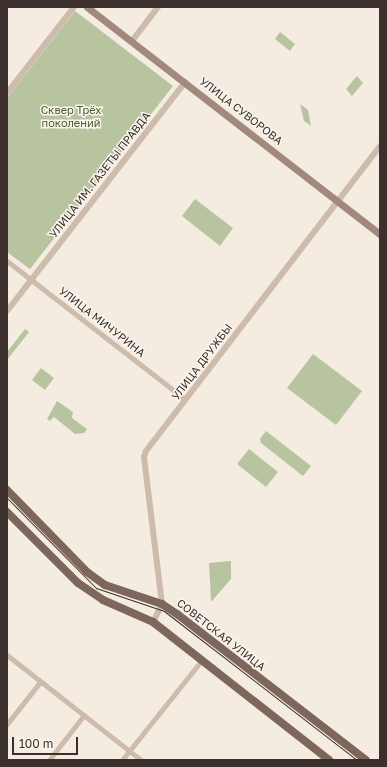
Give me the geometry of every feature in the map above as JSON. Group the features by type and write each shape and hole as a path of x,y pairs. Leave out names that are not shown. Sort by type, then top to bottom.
{"main road":[{"name":"УЛИЦА СУВОРОВА","path":"87,7 380,234"},
{"name":"СОВЕТСКАЯ УЛИЦА","path":"7,490 87,572 105,585 162,604 366,760"},
{"path":"7,512 78,583 103,600 153,622 329,760"}],"street":[{"path":"7,93 74,7"},
{"path":"132,41 158,7"},
{"name":"УЛИЦА ИМ. ГАЗЕТЫ ПРАВДА","path":"7,311 185,82"},
{"name":"УЛИЦА ДРУЖБЫ","path":"162,604 144,457 150,444 380,146"},
{"name":"УЛИЦА МИЧУРИНА","path":"7,261 185,399"},
{"path":"153,622 162,604"},
{"path":"7,655 141,760"},
{"path":"122,760 201,661"},
{"path":"7,724 40,682"},
{"path":"49,760 84,715"}],"green space":[{"name":"Сквер Трёх поколений","path":"75,11 173,86 30,269 7,252 7,98"},
{"path":"280,32 295,44 290,51 275,39"},
{"path":"357,76 363,83 352,96 346,89"},
{"path":"300,104 308,110 311,126 304,121"},
{"path":"195,199 233,228 220,246 182,216"},
{"path":"25,329 29,332 7,360 7,352"},
{"path":"313,354 362,391 336,425 287,388"},
{"path":"41,368 54,378 45,390 32,380"},
{"path":"57,401 73,412 72,418 87,429 84,433 75,434 54,417 50,421 47,419"},
{"path":"266,431 311,466 303,476 261,443 260,439"},
{"path":"249,449 278,472 266,487 237,464"},
{"path":"231,561 231,579 211,602 209,563"}],"tram line":[{"path":"7,498 96,588 164,611 357,760"}]}
